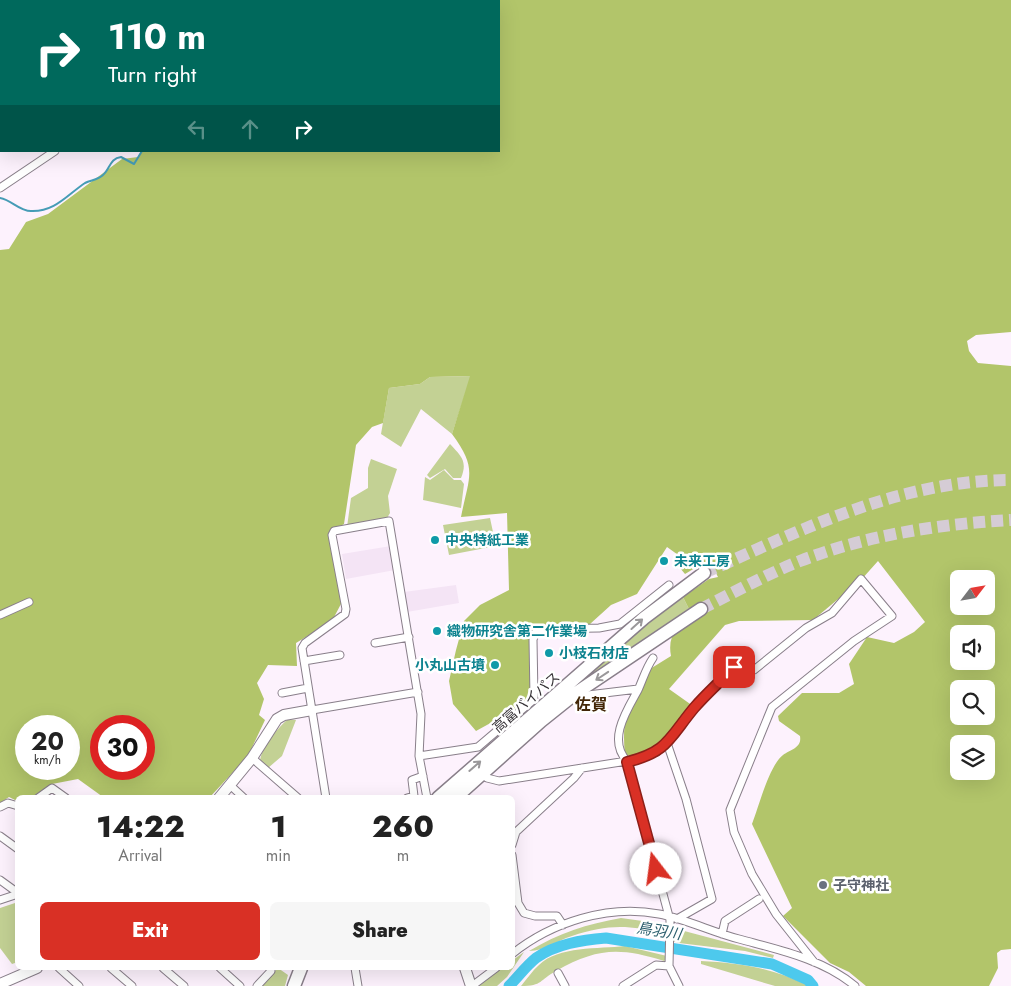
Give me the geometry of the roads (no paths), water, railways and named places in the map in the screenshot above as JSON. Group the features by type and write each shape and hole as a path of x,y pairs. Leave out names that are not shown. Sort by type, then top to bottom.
{"highway":[{"name":"高富バイパス","path":"441,795 644,618 704,573"},
{"name":"高富バイパス","path":"458,795 541,721 576,694 701,609"},
{"path":"294,986 300,970"},
{"path":"303,986 309,970"}],"street":[{"path":"0,188 54,152"},
{"path":"326,795 302,646 341,618 346,609 332,535 338,529 390,520 422,714 419,756 426,795"},
{"path":"483,774 487,778 499,781 627,762 657,752 667,743 694,708 745,657 754,670 806,628 832,612 861,579 892,616 854,641 772,707 730,810 734,832 752,874 776,914 814,962"},
{"path":"419,756 478,747 538,697 532,640 535,633 540,629 599,628 620,624 669,585"},
{"path":"0,615 29,602"},
{"path":"374,643 409,637"},
{"path":"304,661 340,655"},
{"path":"653,658 625,712 620,728 621,755 627,762 672,918 670,963 679,986"},
{"path":"282,693 308,688"},
{"path":"588,695 638,689"},
{"path":"221,795 252,758 277,719 284,715 418,692"},
{"path":"667,743 686,800 712,899 672,918"},
{"path":"252,758 295,795"},
{"path":"515,835 516,832 574,778 582,768"},
{"path":"414,795 412,780 423,776"},
{"path":"230,786 240,795"},
{"path":"42,795 52,788 62,795"},
{"path":"0,807 8,803 15,805"},
{"path":"0,836 15,847"},
{"path":"0,880 15,892"},
{"path":"0,900 15,895"},
{"path":"722,934 726,921 759,899"},
{"path":"515,904 524,913 535,916 557,916 563,925"},
{"path":"515,952 535,938 563,925 590,916 621,912 660,914 814,962 854,986"},
{"path":"624,986 656,965 670,963"},
{"path":"0,984 32,970"},
{"path":"61,970 79,986"},
{"path":"113,970 132,986"},
{"path":"165,970 184,986"},
{"path":"222,970 240,986"},
{"path":"257,986 271,970"},
{"path":"351,970 357,978"},
{"path":"355,970 358,986"},
{"path":"466,970 472,986 493,970"},
{"path":"558,973 565,986"}],"waterway":[{"path":"0,198 27,211 47,209 60,202 85,183 101,177 115,159 121,157 134,164 141,152"},
{"name":"鳥羽川","path":"509,986 532,961 552,949 588,940 606,938 772,964 808,980 813,986"}],"tunnel":[{"path":"704,573 816,524 892,498 931,488 970,482 1011,480"},
{"path":"701,609 787,566 851,544 930,528 1011,520"}],"place":[{"name":"中央特紙工業","path":"435,540"},
{"name":"未来工房","path":"664,561"},
{"name":"織物研究舎第二作業場","path":"437,631"},
{"name":"小枝石材店","path":"549,653"},
{"name":"小丸山古墳","path":"495,665"},
{"name":"子守神社","path":"823,885"}],"district":[{"name":"佐賀","path":"591,704"}]}
